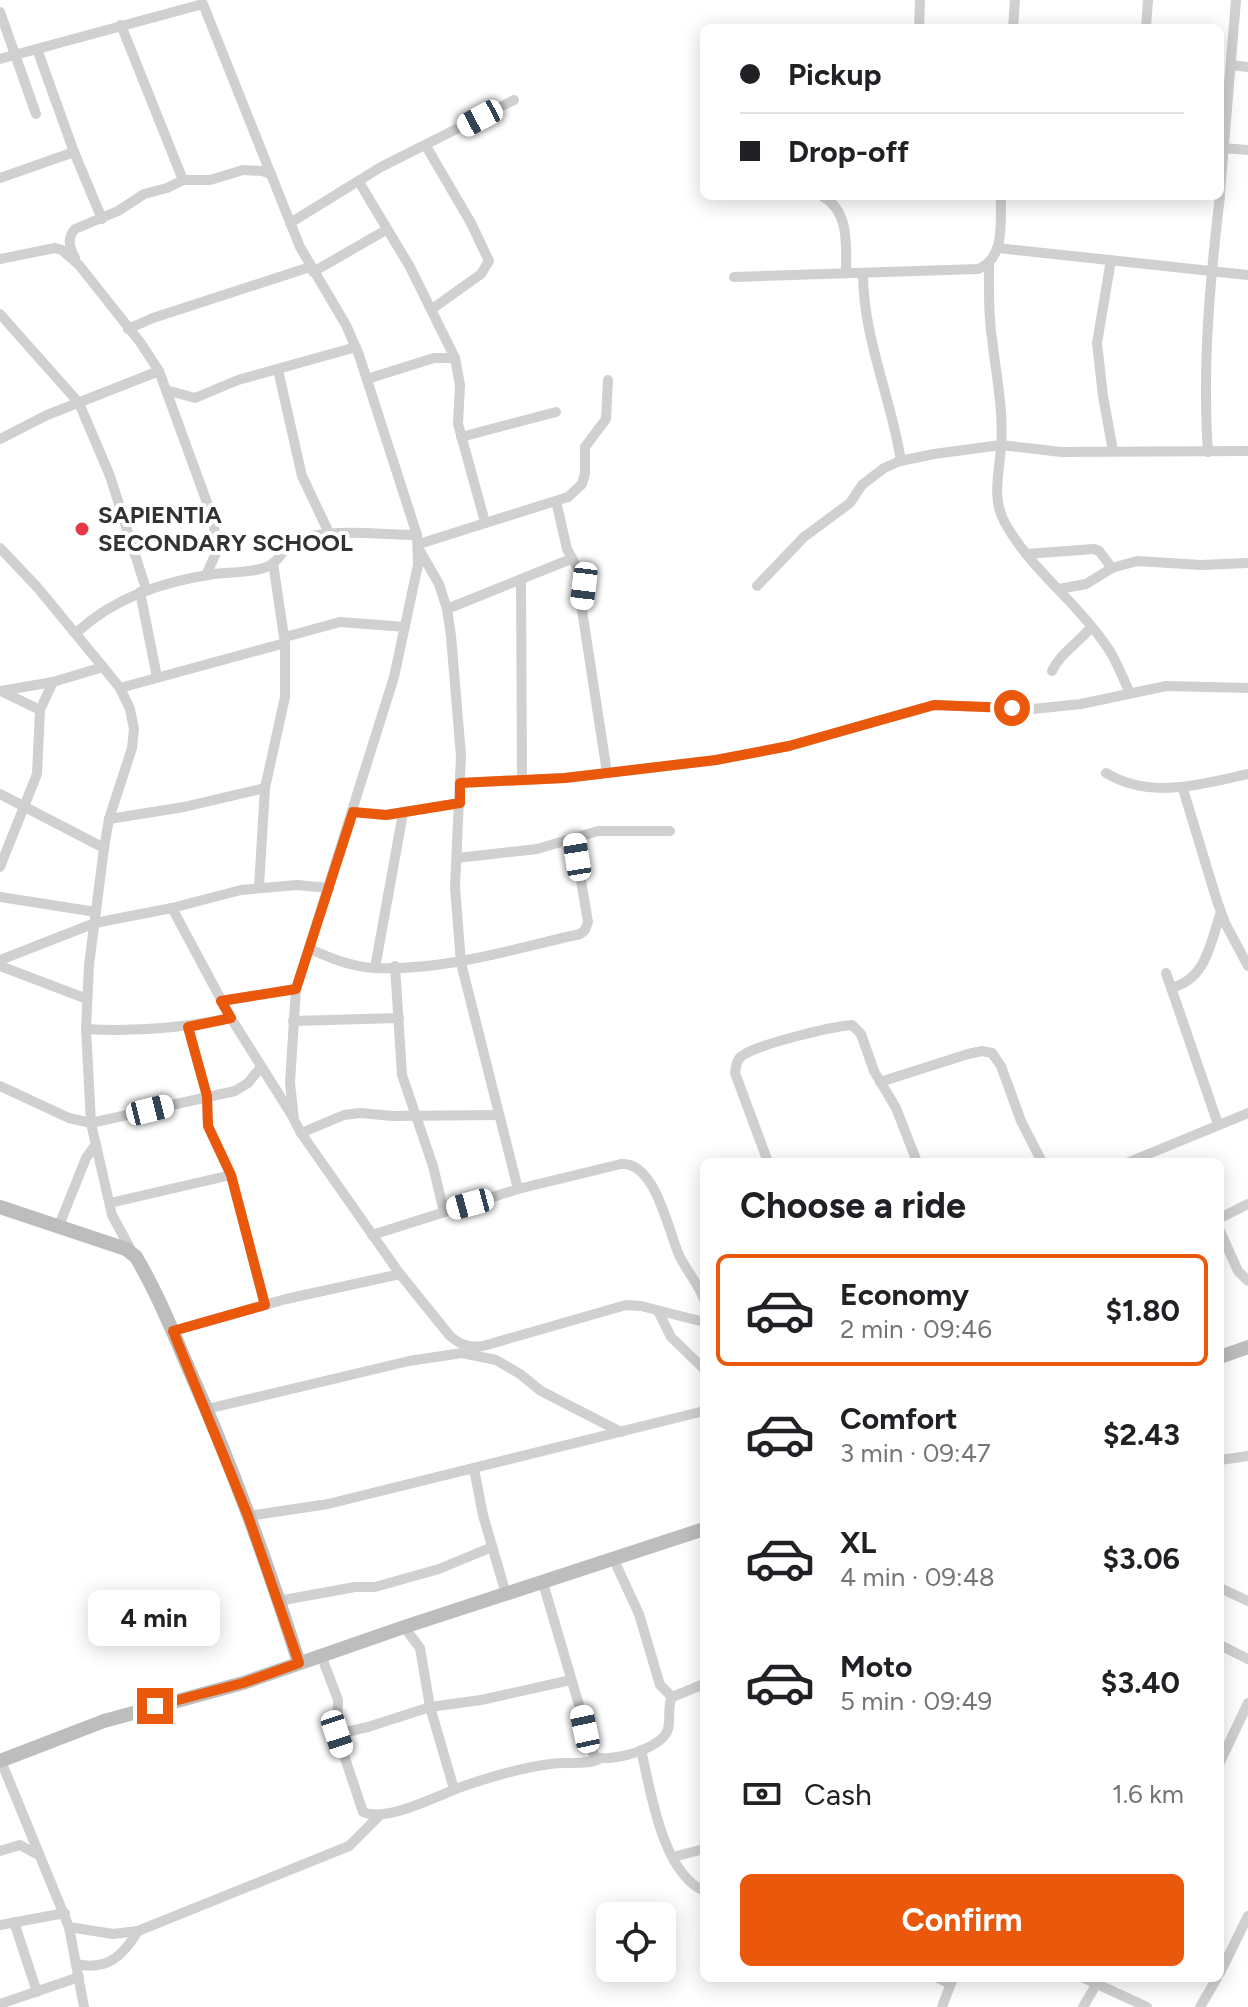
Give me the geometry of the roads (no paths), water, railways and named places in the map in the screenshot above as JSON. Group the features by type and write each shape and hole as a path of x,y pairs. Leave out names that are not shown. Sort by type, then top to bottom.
{"street":[{"path":"919,24 920,0"},
{"path":"1013,24 1015,0"},
{"path":"1146,24 1148,0"},
{"path":"1224,130 1236,0"},
{"path":"0,59 202,2 290,223 356,347 418,542 439,584 447,609 461,756 455,887 461,963 518,1189"},
{"path":"0,12 36,114"},
{"path":"121,25 183,180"},
{"path":"37,49 102,219"},
{"path":"1231,65 1248,67"},
{"path":"290,223 403,156 514,100"},
{"path":"426,146 471,223 489,261 481,274 432,309"},
{"path":"1224,148 1248,150"},
{"path":"0,178 74,152"},
{"path":"55,248 81,226 102,219 144,194 183,180 210,180 243,170 271,174"},
{"path":"359,182 410,267 455,358 460,385 458,424 485,522"},
{"path":"828,200 842,215 846,273"},
{"path":"1001,200 998,248 989,264 989,306 1000,397 997,501 1002,518 1026,554 1106,644 1130,693"},
{"path":"1208,452 1205,410 1211,271 1219,200"},
{"path":"128,329 153,318 312,269 386,230"},
{"path":"70,234 71,251 79,265 159,371 213,519 217,551 206,575"},
{"path":"0,259 55,248 62,250 79,265"},
{"path":"998,248 1248,275"},
{"path":"1111,260 1097,343 1113,451"},
{"path":"734,277 969,271 989,264"},
{"path":"863,273 868,332 894,422 901,461"},
{"path":"0,314 79,403 110,476 143,590 157,677"},
{"path":"166,390 195,398 238,380 356,347"},
{"path":"367,379 434,358 455,358"},
{"path":"278,370 302,476 330,535"},
{"path":"0,439 47,415 159,371"},
{"path":"76,633 94,617 143,590 206,575 266,567 294,541 309,536 418,542 568,497 582,484 585,447 606,419 608,380"},
{"path":"461,437 556,412"},
{"path":"757,586 804,537 850,503 862,485 884,468 901,461 1001,445 1061,452 1248,451"},
{"path":"556,501 571,559 584,580 582,610 607,773"},
{"path":"294,1120 290,1083 296,989 394,677 418,565 418,542"},
{"path":"0,548 76,633 120,688 130,709 134,729 128,760 109,819 87,999 91,1123 121,1235 136,1257 173,1331 207,1409 299,1663"},
{"path":"1026,554 1094,549 1112,568"},
{"path":"447,609 571,559"},
{"path":"1059,589 1086,584 1112,568 1137,561 1201,565 1248,563"},
{"path":"259,887 265,788 285,697 285,640 273,563"},
{"path":"521,579 522,780"},
{"path":"120,688 226,661 342,621 405,627"},
{"path":"1052,671 1060,657 1091,627"},
{"path":"0,691 53,682 103,667"},
{"path":"0,867 37,774 40,710 53,682"},
{"path":"460,783 607,773 716,760 789,746 934,705 1033,709 1081,704 1166,686 1248,688"},
{"path":"0,691 40,710"},
{"path":"1106,773 1135,785 1183,789 1248,774"},
{"path":"109,819 184,807 265,788"},
{"path":"1183,789 1221,912 1243,943 1248,966"},
{"path":"0,794 104,848"},
{"path":"353,812 386,815 460,803"},
{"path":"375,968 403,813"},
{"path":"457,858 537,849 598,831 670,831"},
{"path":"310,949 343,962 375,968 461,963 580,934 588,922 574,839"},
{"path":"0,960 96,918 172,908 259,887 297,885 329,888"},
{"path":"0,897 96,918"},
{"path":"172,908 221,1001 301,1133 400,1274 450,1336 469,1348 626,1305 700,1318"},
{"path":"1171,988 1187,983 1199,971 1221,912"},
{"path":"0,966 87,999"},
{"path":"395,966 402,1075 444,1212"},
{"path":"1166,973 1218,1124"},
{"path":"221,1001 296,989"},
{"path":"86,1029 139,1031 188,1027 231,1018"},
{"path":"293,1021 399,1018"},
{"path":"767,1158 735,1073 736,1064 742,1056 788,1039 852,1025 861,1034 915,1158"},
{"path":"188,1027 207,1096 208,1126 231,1175 265,1305"},
{"path":"880,1082 968,1054 982,1051 992,1053 1001,1066 1021,1121 1040,1158"},
{"path":"0,1086 58,1114 91,1123 235,1091 248,1083 261,1067"},
{"path":"301,1133 344,1115 360,1113 498,1115"},
{"path":"1138,1158 1248,1113"},
{"path":"58,1228 86,1158 96,1144"},
{"path":"372,1235 518,1189 621,1164 634,1165 645,1173 665,1213 680,1258 700,1292"},
{"path":"110,1203 231,1175"},
{"path":"1224,1216 1248,1204"},
{"path":"0,1207 126,1249 136,1257"},
{"path":"1224,1240 1238,1271 1248,1281"},
{"path":"173,1331 265,1305 400,1274"},
{"path":"658,1311 671,1337 700,1365"},
{"path":"1224,1356 1248,1347"},
{"path":"207,1409 409,1361 462,1353 496,1360 541,1391 621,1432"},
{"path":"248,1516 328,1504 700,1412"},
{"path":"1224,1459 1248,1456"},
{"path":"474,1469 506,1594"},
{"path":"84,2007 65,1913 1,1761 104,1721 243,1683 700,1530"},
{"path":"278,1601 355,1587 375,1587 439,1569 492,1547"},
{"path":"613,1558 639,1614 660,1685 672,1697"},
{"path":"543,1583 580,1703 589,1748 599,1759"},
{"path":"1224,1590 1248,1601"},
{"path":"404,1627 420,1648 430,1707 454,1789"},
{"path":"1224,1647 1248,1659"},
{"path":"321,1655 338,1700 337,1734 363,1812 364,1833"},
{"path":"337,1734 430,1707 481,1700 571,1680"},
{"path":"69,1927 113,1934 138,1931 349,1846 379,1816 454,1789 538,1765 593,1762 641,1750 664,1738 672,1697 700,1686"},
{"path":"1224,1754 1248,1703"},
{"path":"641,1750 662,1834 683,1875 700,1889"},
{"path":"363,1812 379,1816"},
{"path":"0,1851 20,1845 40,1857"},
{"path":"673,1857 700,1850"},
{"path":"0,1925 65,1913"},
{"path":"1224,1966 1248,1916"},
{"path":"14,1922 37,1992"},
{"path":"76,1964 99,1966 114,1961 126,1951 138,1931"},
{"path":"1,2005 79,1977"},
{"path":"942,2007 952,1982"},
{"path":"1083,2007 1092,1982"},
{"path":"1097,1982 1147,2007"},
{"path":"1200,2007 1215,1982"}],"place":[{"name":"SAPIENTIA SECONDARY SCHOOL","path":"82,529"}]}
